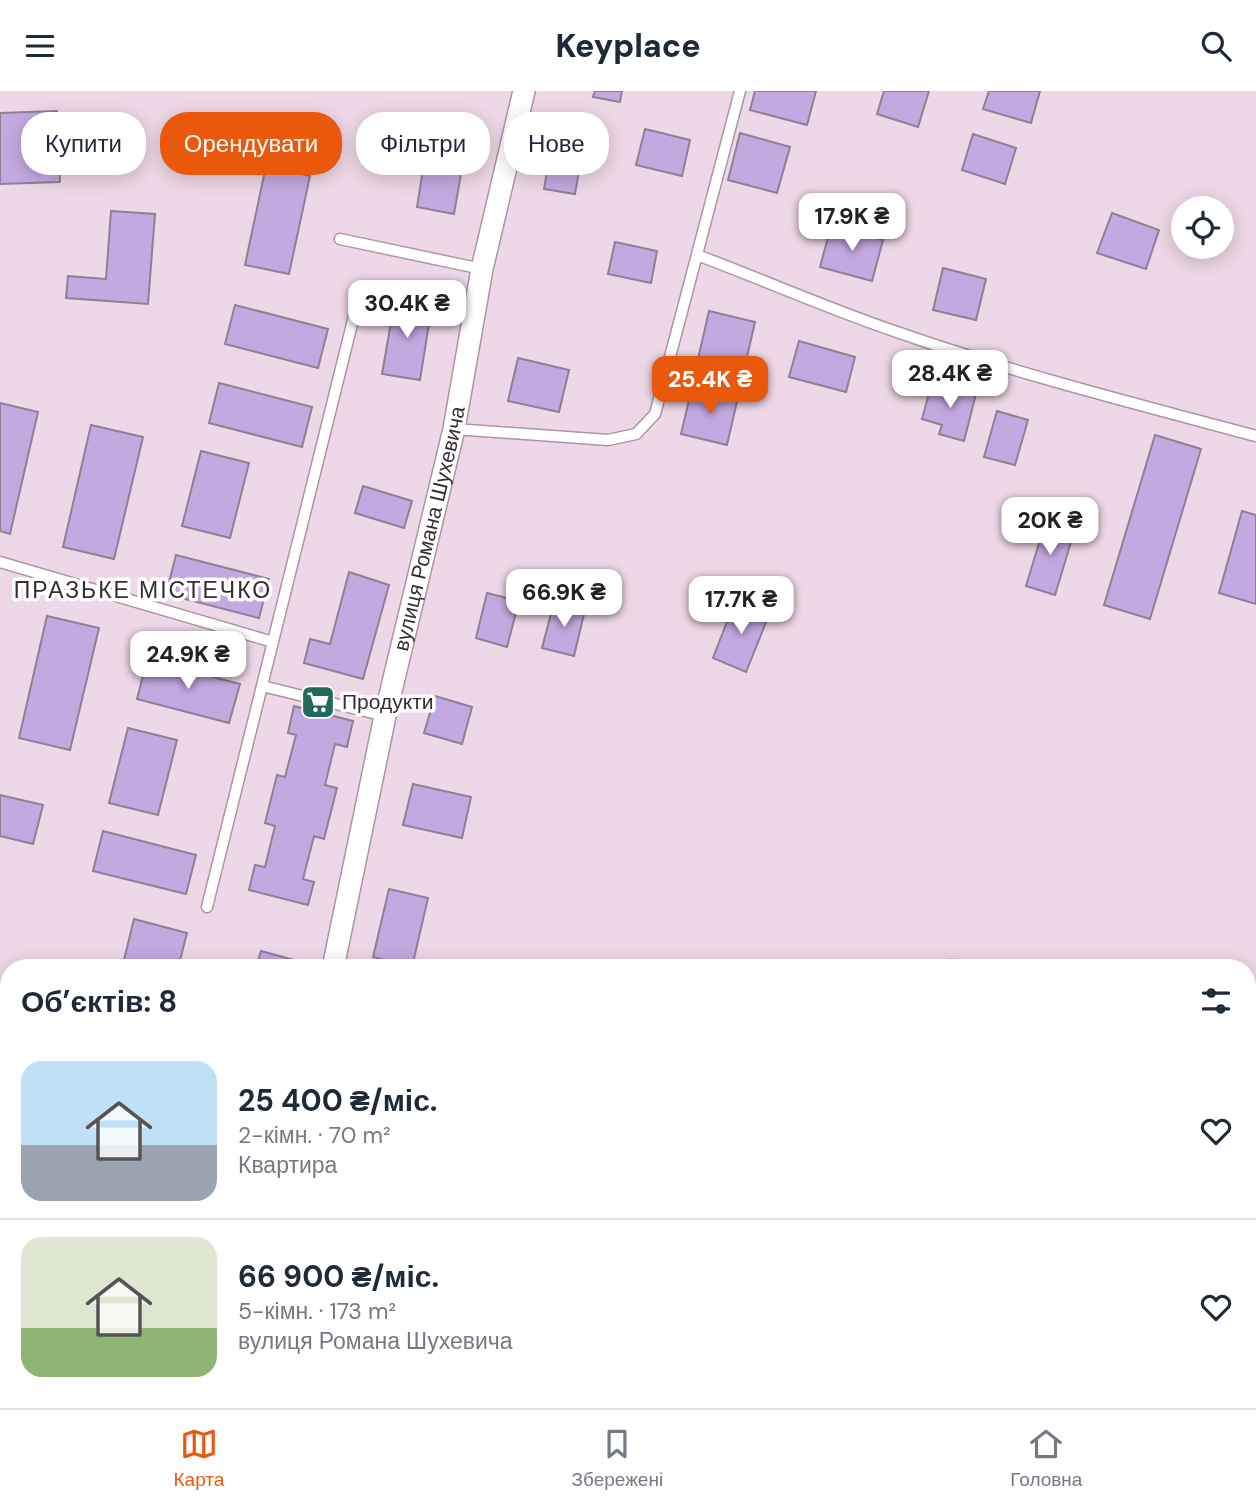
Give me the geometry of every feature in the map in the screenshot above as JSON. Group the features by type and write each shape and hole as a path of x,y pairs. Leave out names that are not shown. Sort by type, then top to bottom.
{"street":[{"name":"вулиця Романа Шухевича","path":"334,959 385,716 454,429 482,269 524,91"}],"lane":[{"path":"454,429 608,439 636,434 655,414 740,91"},
{"path":"340,239 482,269"},
{"path":"697,255 744,272 809,301 900,333 1058,383 1256,436"},
{"path":"207,907 354,316"},
{"path":"0,562 273,642"},
{"path":"262,686 385,716"}],"building":[{"path":"595,91 622,91 620,102 593,97"},
{"path":"755,91 816,91 807,125 750,110"},
{"path":"884,91 929,91 918,127 877,114"},
{"path":"989,91 1040,91 1031,123 983,109"},
{"path":"21,112 21,175 60,175 60,182 0,184 0,113"},
{"path":"645,129 690,140 682,176 636,165"},
{"path":"740,133 790,147 777,193 728,180"},
{"path":"973,134 1016,148 1005,184 962,170"},
{"path":"264,175 310,176 289,274 245,265"},
{"path":"422,175 461,175 454,214 417,207"},
{"path":"546,175 578,175 575,194 544,189"},
{"path":"111,211 155,214 148,304 66,298 68,276 106,279"},
{"path":"1112,213 1159,230 1146,269 1097,253"},
{"path":"831,226 883,240 872,281 820,267"},
{"path":"615,242 657,251 651,283 608,274"},
{"path":"943,268 986,279 976,320 933,310"},
{"path":"395,299 432,305 420,380 382,374"},
{"path":"235,305 328,329 318,368 225,344"},
{"path":"709,311 755,322 744,370 698,359"},
{"path":"799,341 855,357 846,392 789,377"},
{"path":"518,358 569,370 559,412 508,401"},
{"path":"932,382 976,394 964,441 939,434 942,425 922,419"},
{"path":"219,383 312,407 302,447 209,423"},
{"path":"692,387 738,397 727,445 681,434"},
{"path":"0,403 38,412 10,534 0,531"},
{"path":"997,411 1028,420 1015,465 984,457"},
{"path":"91,425 143,437 114,559 63,547"},
{"path":"1155,435 1201,449 1150,619 1104,605"},
{"path":"201,451 249,463 230,538 182,526"},
{"path":"363,486 412,501 404,528 355,513"},
{"path":"1242,511 1256,515 1256,604 1219,593"},
{"path":"1046,520 1075,529 1055,595 1026,586"},
{"path":"176,555 269,579 259,618 166,594"},
{"path":"349,572 389,585 363,679 304,663 310,639 330,644"},
{"path":"487,593 519,601 507,647 476,638"},
{"path":"735,601 769,615 746,672 713,658"},
{"path":"554,602 585,610 574,656 542,648"},
{"path":"47,616 99,628 70,750 19,738"},
{"path":"147,660 240,684 229,723 137,699"},
{"path":"435,696 472,707 462,744 424,733"},
{"path":"294,706 353,721 347,747 335,744 325,785 337,788 324,839 314,836 303,879 314,882 308,905 249,890 255,865 265,867 275,826 265,823 277,775 285,777 296,735 288,733"},
{"path":"128,728 177,740 158,815 109,803"},
{"path":"413,784 471,797 462,838 403,825"},
{"path":"0,795 43,805 33,844 0,836"},
{"path":"103,831 196,855 186,894 93,871"},
{"path":"389,889 428,898 414,959 373,957"},
{"path":"134,919 187,933 180,959 124,959"},
{"path":"261,951 290,959 259,959"}],"place":[{"name":"Продукти","path":"318,702"}],"district":[{"name":"ПРАЗЬКЕ МІСТЕЧКО","path":"143,590"}]}
